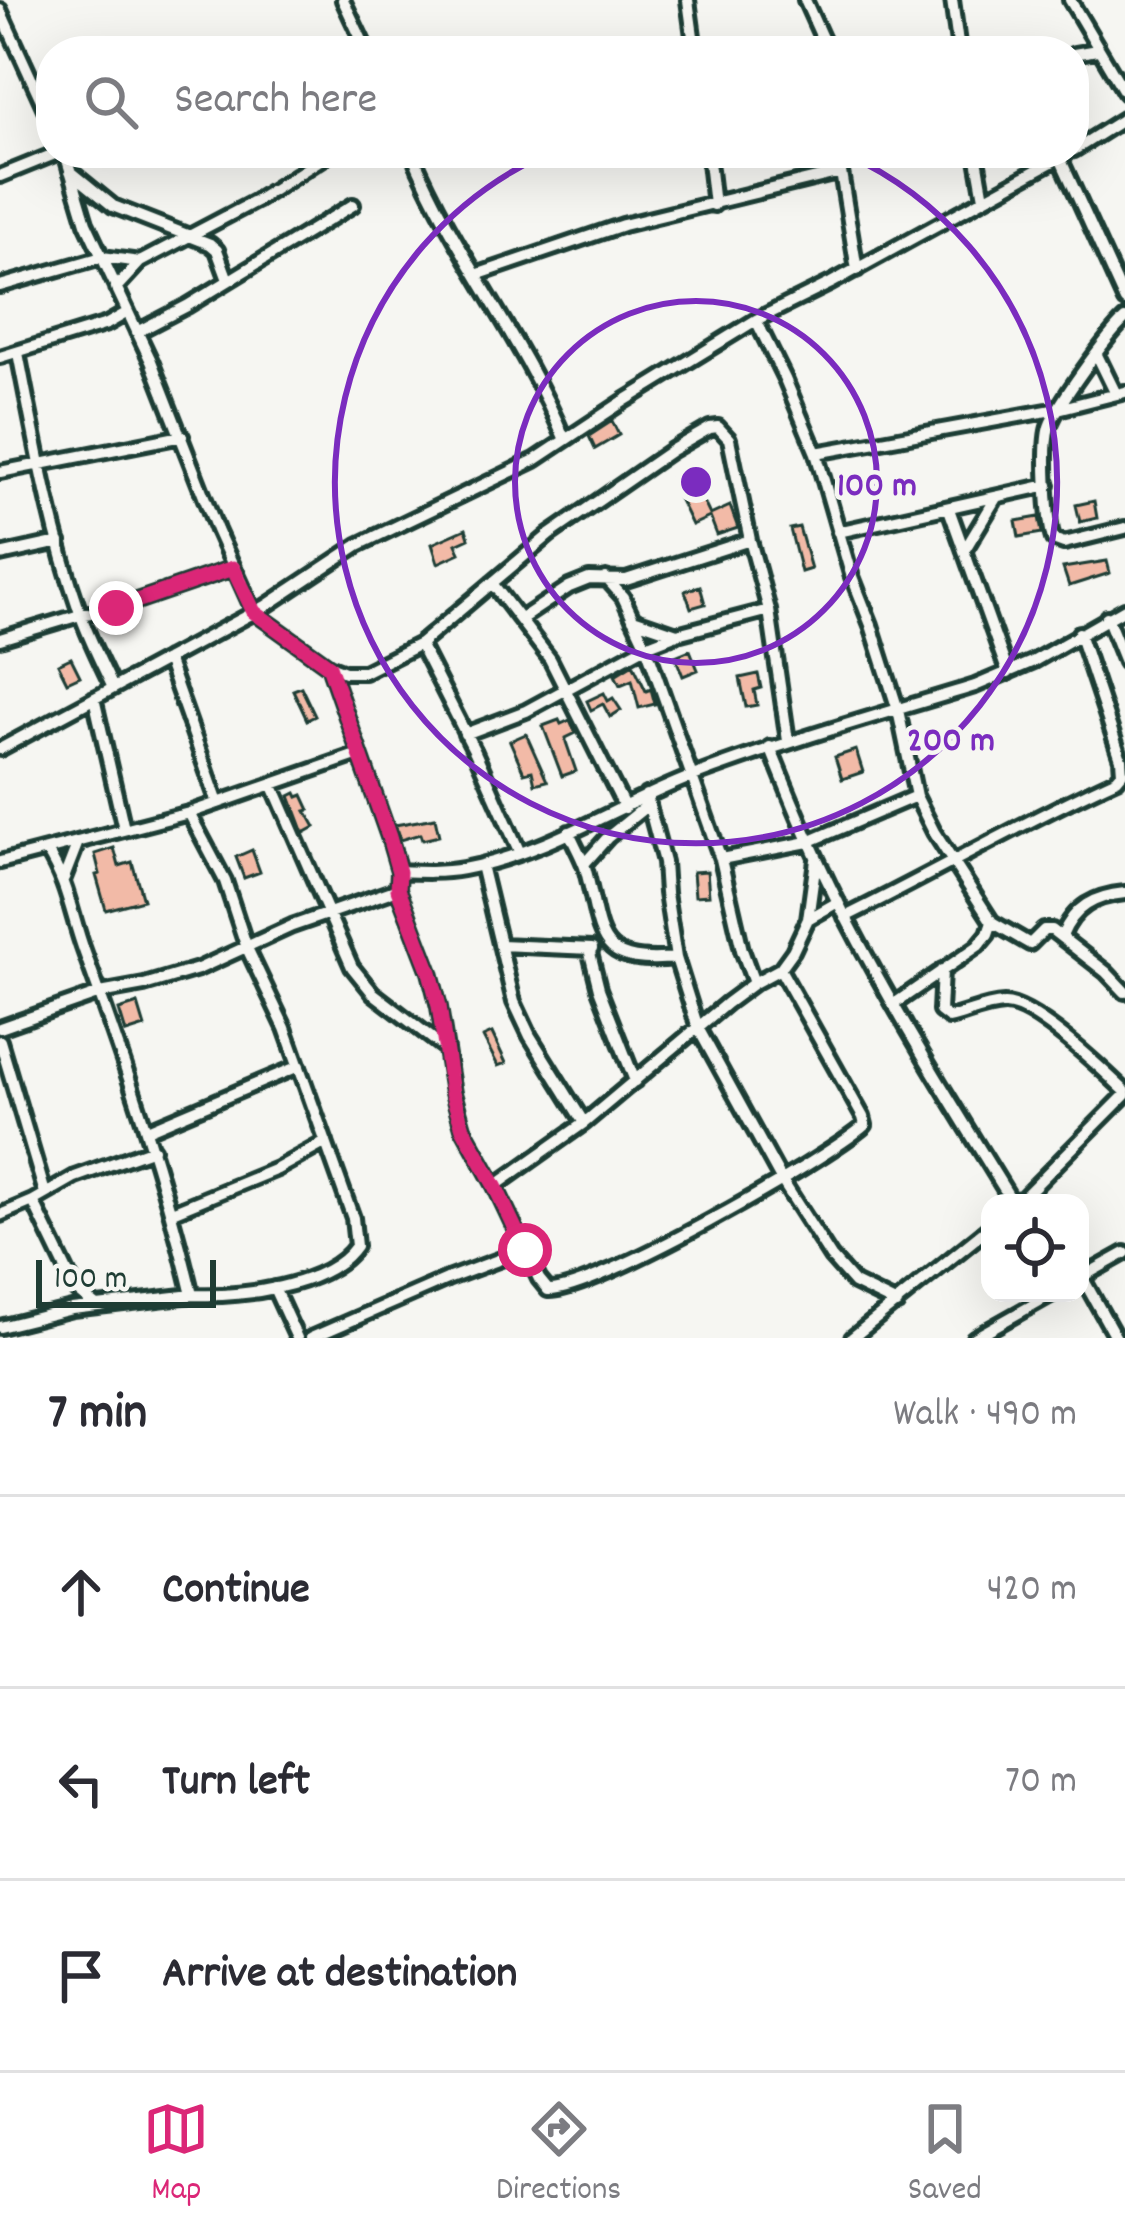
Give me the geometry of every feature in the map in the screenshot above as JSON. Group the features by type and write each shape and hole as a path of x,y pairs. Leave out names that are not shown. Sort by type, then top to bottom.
{"street":[{"path":"343,0 360,36"},
{"path":"688,0 693,36"},
{"path":"805,0 821,36"},
{"path":"952,0 956,36"},
{"path":"1070,0 1125,93"},
{"path":"0,10 36,89"},
{"path":"0,45 13,39"},
{"path":"1089,51 1097,50"},
{"path":"1089,140 1125,118"},
{"path":"0,176 36,162"},
{"path":"68,168 86,223 182,436 254,612 329,666 364,673 420,644 549,536 672,450 718,428 729,439 769,610 788,741"},
{"path":"116,288 140,262 308,168"},
{"path":"418,168 430,196 526,358 565,440"},
{"path":"710,168 714,205"},
{"path":"841,168 857,270"},
{"path":"979,168 984,198"},
{"path":"0,749 254,612 358,545 535,460 756,320 857,270 1039,168"},
{"path":"1073,168 1125,301"},
{"path":"70,171 113,206 210,244 228,280"},
{"path":"476,274 623,225 841,172"},
{"path":"137,332 353,206"},
{"path":"0,286 102,257 140,262"},
{"path":"0,357 106,324 128,312"},
{"path":"1125,319 1058,409 1046,441 1051,535 1057,543 1125,527"},
{"path":"756,320 816,453 898,710 916,796 953,864 992,922 1030,944 1048,929 1062,936 1125,992"},
{"path":"18,352 59,542 80,615 113,688"},
{"path":"816,453 1058,409 1120,393 1097,355"},
{"path":"0,472 182,436"},
{"path":"838,532 1048,485"},
{"path":"964,551 996,498"},
{"path":"957,531 968,504"},
{"path":"949,509 1007,673"},
{"path":"521,619 589,579 626,580 750,540"},
{"path":"0,555 59,542"},
{"path":"0,639 116,608 233,568"},
{"path":"607,578 623,598 646,646 721,859 754,983"},
{"path":"623,598 626,580"},
{"path":"492,583 550,659 625,808"},
{"path":"399,872 459,870 520,853 648,800 690,777 770,747 1007,673 1125,609"},
{"path":"465,734 526,711 646,646 769,610"},
{"path":"1107,617 1125,662"},
{"path":"633,619 677,634"},
{"path":"845,917 1122,773 1079,633"},
{"path":"420,644 520,853"},
{"path":"167,659 218,803"},
{"path":"329,666 389,837 399,872 398,889 430,972 463,1128 548,1290 561,1291 682,1236 865,1125 780,969"},
{"path":"94,698 124,830"},
{"path":"770,747 845,917 1010,1194"},
{"path":"0,862 189,813 359,754"},
{"path":"273,786 352,968 373,993 446,1049"},
{"path":"721,859 808,842 916,796"},
{"path":"584,864 648,800"},
{"path":"648,800 664,862 676,958 698,1028 782,1179 842,1272 872,1294 897,1304"},
{"path":"0,1327 95,1305 274,1288 319,1274 347,1258 356,1246 352,1218 285,1028 247,948 226,881 189,813"},
{"path":"569,832 584,864 597,924 607,945 624,956 649,961 676,958"},
{"path":"64,878 78,842"},
{"path":"47,850 64,878 78,933 147,1130 191,1295"},
{"path":"495,1186 584,1123 754,983 780,969 808,919 817,859"},
{"path":"482,865 514,1002 584,1123"},
{"path":"45,1192 0,1032 100,993 173,977 292,926 398,889"},
{"path":"1062,936 1075,912 1125,893"},
{"path":"808,919 838,902"},
{"path":"894,1004 978,946 992,922"},
{"path":"500,945 590,949 607,945"},
{"path":"590,949 607,1012 635,1082"},
{"path":"942,970 940,1011 944,1016 1007,1004 1017,1007 1076,1047 1124,1096 1025,1194"},
{"path":"147,1130 298,1066"},
{"path":"172,1212 277,1169 326,1142"},
{"path":"0,1215 105,1165 153,1149"},
{"path":"33,1201 76,1290 95,1305"},
{"path":"852,1338 981,1234"},
{"path":"311,1338 525,1250"},
{"path":"1089,1273 1125,1252"},
{"path":"274,1288 297,1338"},
{"path":"72,1309 76,1290"},
{"path":"1089,1292 1116,1338"},
{"path":"974,1338 1038,1302"}],"building":[{"path":"612,421 619,435 595,449 589,436"},
{"path":"690,486 695,496 700,494 710,515 730,506 738,528 717,535 710,517 692,525 676,492"},
{"path":"1094,501 1097,518 1080,522 1076,505"},
{"path":"1039,517 1042,533 1019,537 1016,521"},
{"path":"799,527 811,569 801,572 790,529"},
{"path":"466,529 469,538 456,544 460,553 438,563 432,544"},
{"path":"1107,561 1110,573 1069,586 1063,568"},
{"path":"700,586 705,604 691,608 685,591"},
{"path":"690,650 698,670 683,676 675,656"},
{"path":"71,658 80,676 67,682 58,664"},
{"path":"633,664 646,691 651,689 655,704 639,708 632,680 620,685 615,675"},
{"path":"758,674 757,705 746,707 740,678"},
{"path":"301,687 315,716 307,720 293,690"},
{"path":"604,693 621,710 610,717 603,704 591,710 587,701"},
{"path":"559,720 561,724 570,720 576,733 566,742 576,771 562,776 543,726"},
{"path":"526,734 547,781 535,784 532,771 524,773 510,741"},
{"path":"856,750 863,772 842,779 835,757"},
{"path":"303,795 315,827 304,833 290,796"},
{"path":"435,818 439,836 422,840 420,834 400,840 395,825"},
{"path":"114,848 119,866 132,862 143,900 106,910 95,854"},
{"path":"252,850 260,872 244,878 236,857"},
{"path":"707,871 709,895 695,896 693,872"},
{"path":"138,1004 145,1027 126,1033 119,1010"},
{"path":"492,1033 506,1063 498,1066 483,1037"}],"route":[{"path":"116,608 233,568 254,612 329,666 389,837 412,932 430,972 463,1128 525,1250"}]}
